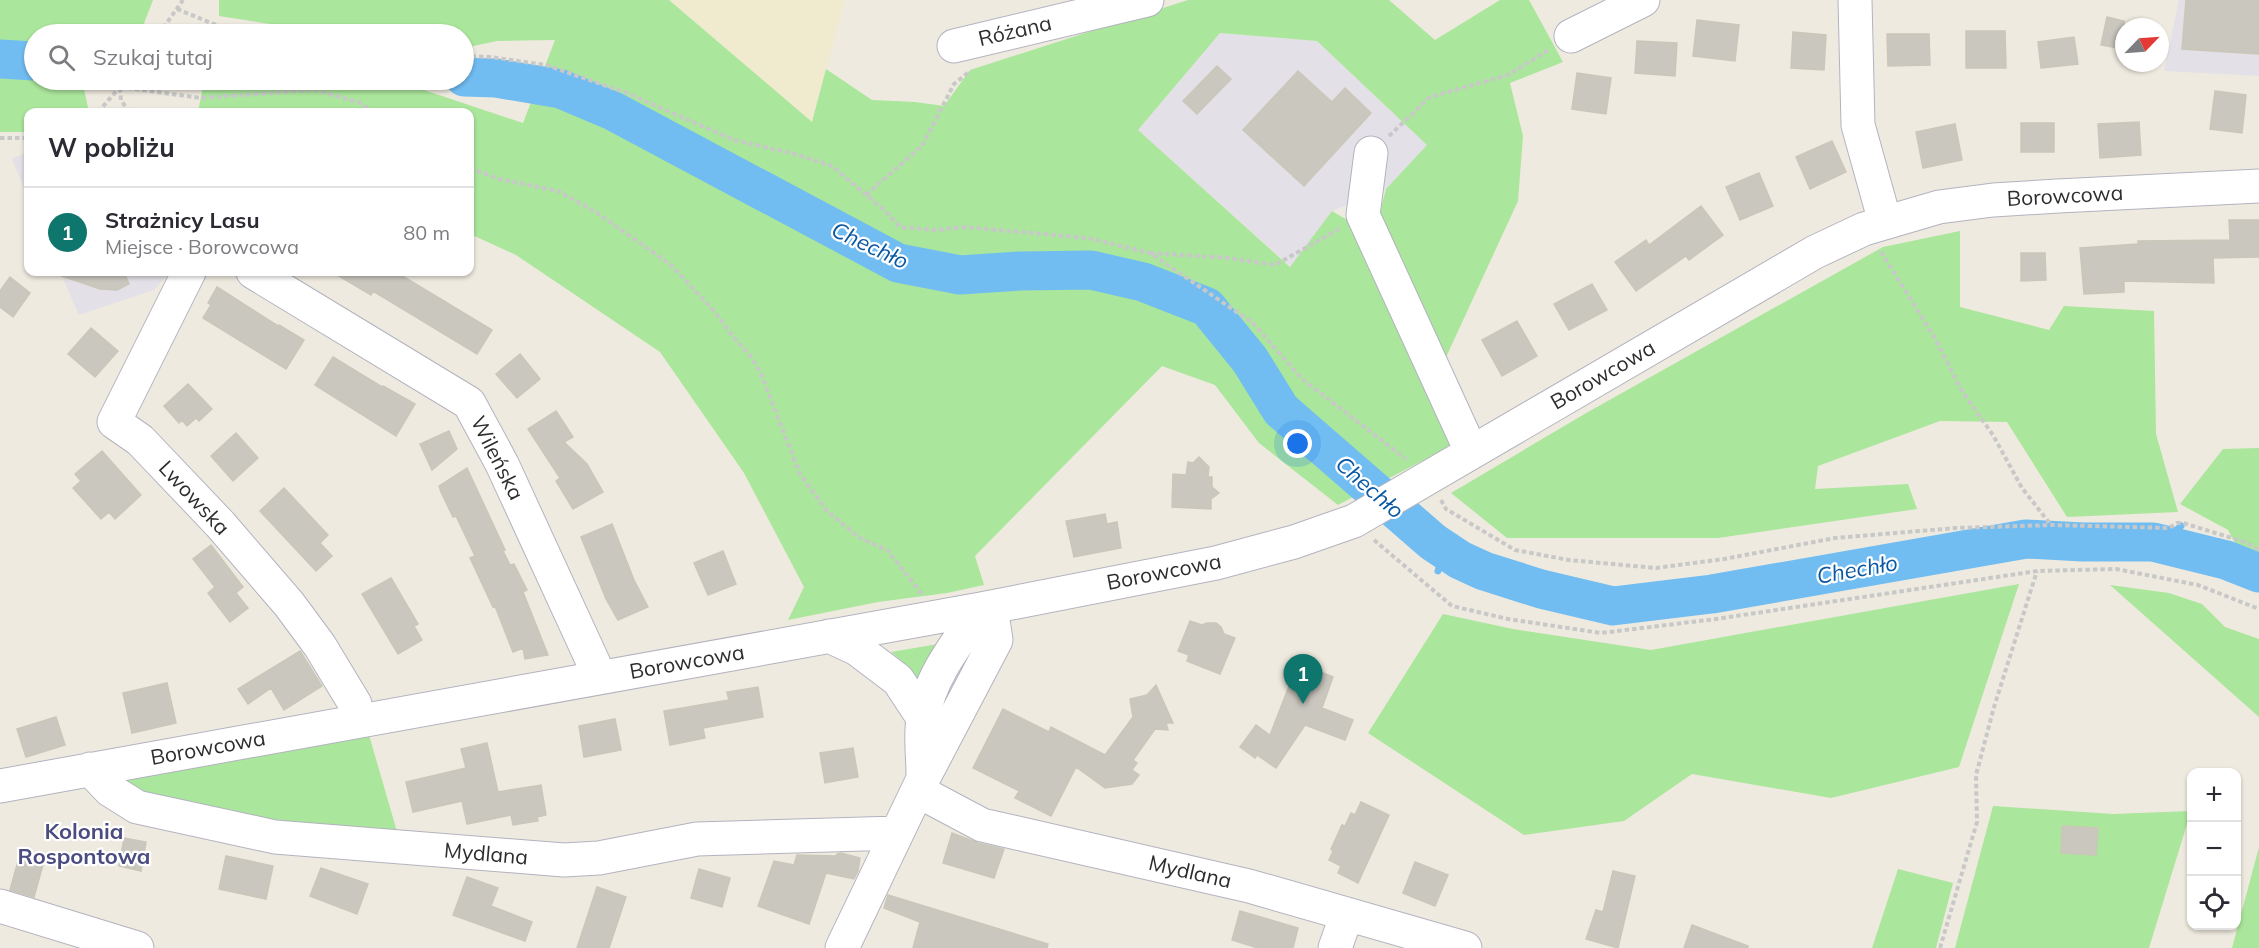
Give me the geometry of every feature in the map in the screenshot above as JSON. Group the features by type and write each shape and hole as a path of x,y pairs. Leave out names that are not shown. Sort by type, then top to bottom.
{"street":[{"name":"Różana","path":"954,46 1147,0"},
{"path":"1572,36 1643,0"},
{"path":"1855,0 1858,125 1875,225"},
{"path":"1371,153 1363,215 1471,451"},
{"name":"Borowcowa","path":"0,786 986,608 1216,563 1294,542 1354,520 1417,478 1471,451 1815,252 1875,225 1939,207 1993,200 2259,186"},
{"name":"Lwowska","path":"187,276 114,422 140,440 220,524 289,604 320,646 355,704 358,720"},
{"name":"Wileńska","path":"260,276 469,403 502,464 594,664 596,678"},
{"path":"842,948 921,785 996,640 1028,599"},
{"path":"986,608 996,640"},
{"path":"921,785 922,718 936,677 949,654 986,608"},
{"path":"829,636 857,649 898,680 922,718"},
{"name":"Mydlana","path":"90,769 110,790 137,807 275,837 483,854 564,860 599,858 697,839 897,833"},
{"name":"Mydlana","path":"921,785 982,825 1249,886 1465,948"},
{"path":"0,906 137,948"},
{"path":"1335,948 1347,914"}],"path":[{"path":"166,24 183,0"},
{"path":"177,9 214,24"},
{"path":"1371,153 1430,97 1508,75 1572,36"},
{"path":"474,56 546,65 627,93 735,140 795,154 832,166 900,227 936,230 964,227 1088,238 1150,253 1228,258 1275,266 1363,215"},
{"path":"866,195 922,146 954,84"},
{"path":"102,108 117,90"},
{"path":"120,90 121,100 126,108"},
{"path":"142,90 201,98 314,90 358,102 368,108"},
{"path":"0,138 24,138"},
{"path":"474,170 499,179 558,191 596,212 671,265 715,312 752,358 761,374 800,474 827,511 860,538 887,550 927,601"},
{"path":"1875,225 1894,270 1933,335 1962,391 1993,435 2022,488 2052,525"},
{"path":"1150,253 1252,323 1302,379 1417,478 1446,509 1515,550 1569,560 1656,568 1724,559 1835,538 1956,528 2052,525 2169,528 2177,523 2246,542 2259,550"},
{"path":"1354,520 1452,606 1508,619 1601,633 1716,619 2037,571 2116,569 2198,585 2259,609"},
{"path":"1940,948 1977,822 1976,775 2037,571"}],"shaded area":[{"path":"669,0 845,0 812,122"},
{"path":"2179,0 2259,0 2259,76 2169,71 2169,47"},
{"path":"1220,33 1317,41 1427,145 1386,189 1332,211 1291,267 1138,130"},
{"path":"24,154 24,188 12,159"},
{"path":"62,276 166,276 154,290 79,315"}],"green space":[{"path":"0,0 153,0 144,24 24,24 24,52 0,50"},
{"path":"219,0 669,0 812,122 826,69 872,100 944,106 970,70 1188,0 1389,0 1435,40 1500,0 1529,0 1563,62 1510,83 1523,136 1518,201 1442,366 1375,231 1386,189 1427,145 1317,41 1220,33 1138,130 1290,267 1332,211 1366,231 1460,441 1338,505 1259,443 1215,385 1162,366 975,556 984,585 947,593 878,602 788,620 804,587 744,473 660,352 516,255 474,236 474,108 199,108 202,90 424,90 523,123 555,40 497,41 474,46 474,24 270,24 219,16"},
{"path":"0,67 24,68 24,90 84,90 88,108 24,108 24,132 0,132"},
{"path":"1960,231 1960,307 2049,330 2064,306 2154,311 2156,434 2178,512 2067,517 2007,422 1940,421 1818,466 1815,489 1908,484 1917,509 1718,538 1507,538 1451,493 1588,412 1883,247"},
{"path":"2259,448 2259,566 2234,558 2235,543 2228,530 2180,504 2223,449"},
{"path":"2019,584 1959,767 1831,798 1692,774 1624,821 1524,835 1368,733 1443,614 1513,629 1651,650"},
{"path":"2110,585 2169,593 2202,604 2225,627 2259,639 2259,717"},
{"path":"950,642 925,692 903,662 891,652"},
{"path":"369,735 398,835 224,818 119,790 121,774"},
{"path":"1993,806 2113,814 2187,811 2187,824 2149,948 1955,948"},
{"path":"2259,847 2259,948 2232,948 2237,930 2241,930 2241,914"},
{"path":"1898,869 1953,883 1936,948 1872,948"}],"building":[{"path":"2186,0 2259,0 2259,54 2182,49"},
{"path":"2107,17 2115,19 2115,47 2101,45"},
{"path":"1697,20 1739,25 1735,61 1693,56"},
{"path":"1966,31 2005,31 2006,68 1966,68"},
{"path":"1793,32 1826,35 1824,70 1791,68"},
{"path":"1887,34 1929,34 1930,65 1888,66"},
{"path":"2074,37 2078,64 2041,68 2038,42"},
{"path":"1637,41 1677,43 1675,76 1635,73"},
{"path":"1217,66 1231,79 1197,114 1183,101"},
{"path":"1298,71 1332,102 1345,88 1371,113 1304,186 1243,130"},
{"path":"1577,73 1611,78 1606,114 1572,109"},
{"path":"2215,91 2246,95 2242,133 2210,129"},
{"path":"2139,122 2141,155 2100,158 2098,124"},
{"path":"2021,123 2054,123 2054,152 2021,152"},
{"path":"1955,124 1962,160 1923,168 1916,132"},
{"path":"1832,141 1846,172 1810,189 1796,157"},
{"path":"1759,173 1773,206 1740,220 1726,187"},
{"path":"1701,206 1723,235 1689,260 1686,256 1636,291 1615,262 1646,240 1649,245"},
{"path":"2229,220 2259,220 2259,257 2213,258 2214,283 2124,281 2124,292 2084,294 2080,248 2138,244 2138,241 2230,240"},
{"path":"2021,253 2045,253 2046,280 2021,281"},
{"path":"62,276 126,276 129,284 117,290 100,289"},
{"path":"339,276 403,276 492,330 477,354 373,291 371,295"},
{"path":"10,277 30,293 13,317 0,307 0,291"},
{"path":"1592,284 1607,310 1569,330 1554,304"},
{"path":"217,287 304,340 286,369 203,318 211,305 208,303"},
{"path":"1517,321 1537,356 1502,376 1482,340"},
{"path":"91,328 118,351 95,377 68,354"},
{"path":"520,354 540,379 517,398 496,374"},
{"path":"333,357 415,404 396,436 315,385"},
{"path":"188,384 212,409 199,421 196,418 187,426 182,420 179,423 164,406"},
{"path":"556,411 573,437 564,442 587,464 603,492 573,509 556,481 560,478 528,429"},
{"path":"449,431 457,449 432,470 420,444"},
{"path":"236,433 258,458 233,481 211,456"},
{"path":"102,451 141,495 115,519 109,512 101,519 73,488 81,481 75,474"},
{"path":"1199,457 1209,467 1208,477 1212,477 1212,487 1219,493 1211,499 1211,509 1172,507 1173,474 1186,475 1188,462 1193,463"},
{"path":"467,468 505,550 503,551 510,565 514,564 527,590 523,592 548,655 525,659 523,648 513,652 495,606 493,607 470,558 475,556 456,516 453,517 441,492 439,486"},
{"path":"284,488 328,535 320,543 332,556 316,571 260,511"},
{"path":"1105,514 1107,524 1117,522 1121,548 1074,557 1066,521"},
{"path":"612,524 634,580 648,607 618,620 606,599 581,537"},
{"path":"211,545 243,587 236,593 248,608 230,622 208,593 215,587 193,559"},
{"path":"723,551 736,584 708,595 694,563"},
{"path":"391,578 418,624 414,626 422,640 398,654 362,594"},
{"path":"1190,621 1202,625 1216,623 1224,634 1235,638 1220,674 1187,661 1189,655 1178,651"},
{"path":"300,651 322,686 284,710 271,688 248,704 238,689"},
{"path":"1298,663 1333,677 1322,708 1353,720 1345,740 1305,725 1276,768 1257,755 1255,758 1240,747 1256,725 1270,735"},
{"path":"167,683 176,723 132,733 123,693"},
{"path":"1156,685 1173,723 1166,723 1168,730 1155,729 1133,760 1137,763 1132,770 1139,775 1132,784 1105,788 1076,767 1051,816 1015,798 1019,791 973,768 1003,709 1049,732 1051,727 1105,755 1133,717 1130,699 1147,695"},
{"path":"758,687 763,717 703,728 705,738 670,745 664,711 729,700 727,692"},
{"path":"56,717 65,745 26,757 17,729"},
{"path":"615,719 621,750 584,757 579,726"},
{"path":"487,743 498,792 541,785 546,815 537,817 538,821 513,825 511,815 467,824 462,801 413,812 406,782 466,768 461,749"},
{"path":"853,748 858,777 825,783 820,753"},
{"path":"1361,802 1389,815 1358,883 1338,873 1341,866 1329,860 1333,851 1331,849 1342,825 1345,826 1351,813 1355,815"},
{"path":"2062,826 2098,828 2096,855 2061,853"},
{"path":"952,833 978,843 1004,849 994,878 943,863"},
{"path":"124,838 146,842 141,871 119,866"},
{"path":"841,853 860,858 858,871 854,879 826,873 809,924 758,906 774,861 794,865 797,855 836,856"},
{"path":"20,854 44,861 34,897 10,890"},
{"path":"226,856 273,866 266,899 219,889"},
{"path":"1415,862 1448,875 1435,906 1403,893"},
{"path":"321,868 368,884 357,914 310,896"},
{"path":"699,869 730,878 722,907 691,898"},
{"path":"1613,871 1635,876 1618,948 1586,939 1596,910 1603,912"},
{"path":"467,877 498,888 491,906 532,922 525,941 453,915"},
{"path":"597,887 626,897 609,948 577,948"},
{"path":"888,895 1048,944 1047,948 913,948 920,922 884,908"},
{"path":"1240,911 1298,928 1293,948 1258,948 1232,940"},
{"path":"1692,925 1748,946 1748,948 1684,948"}],"waterway":[{"name":"Chechło","path":"0,59 24,60"},
{"name":"Chechło","path":"474,77 496,78 561,89 613,111 898,263 960,275 1091,270 1143,282 1207,307 1250,360 1281,410 1433,542 1460,560 1484,571 1541,589 1613,606 1712,594 2026,539 2153,542 2226,560 2259,573"},
{"path":"2161,544 2181,526"},
{"path":"2211,556 2219,542"},
{"path":"1438,571 1445,550"}],"place":[{"name":"Strażnicy Lasu","path":"1303,704"}],"district":[{"name":"Kolonia Rospontowa","path":"84,844"}]}
